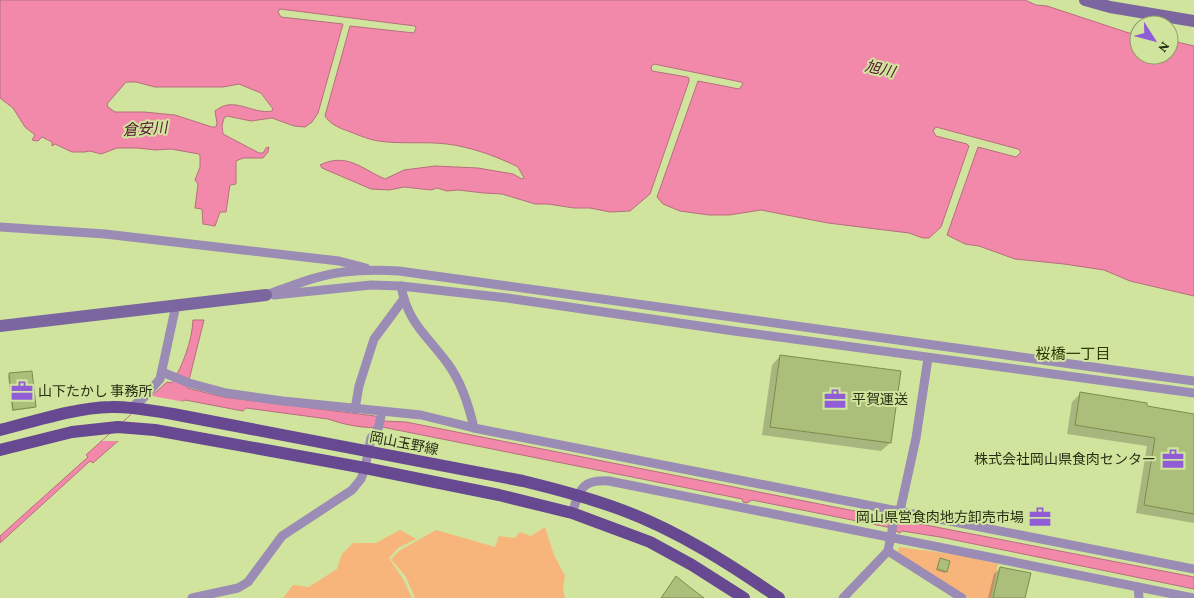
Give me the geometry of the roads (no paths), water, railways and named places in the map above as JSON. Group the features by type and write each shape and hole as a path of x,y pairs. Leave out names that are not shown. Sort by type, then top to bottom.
{"main road":[{"name":"岡山玉野線","path":"0,430 72,412 110,407 134,408 523,481 578,495 623,510 703,549 743,573 779,598"},
{"path":"0,450 72,432 118,427 155,430 365,468 498,495 572,513 650,542 692,564 744,598"}],"street":[{"path":"1085,0 1110,7 1194,21"},
{"path":"0,227 105,234 206,245 339,261 373,270"},
{"path":"266,295 312,279 344,272 398,271 1194,381"},
{"path":"0,326 266,295 286,295 371,285 401,286 507,298 734,332 1194,393"},
{"path":"401,286 404,300 412,318 428,342 448,364 458,381 470,408 474,428"},
{"path":"355,409 359,386 374,339 404,300"},
{"path":"134,408 157,383 162,372 176,305"},
{"path":"843,598 888,551 916,438 928,358"},
{"path":"162,372 226,393 381,414 421,415 474,428 1194,569"},
{"path":"192,598 238,588 248,582 282,536 352,490 361,479 371,438 378,429 381,414"},
{"path":"572,513 578,495 586,484 594,480 609,481 891,534 1193,598"},
{"path":"888,551 962,598"},
{"path":"1138,587 1139,598"}],"water":[{"path":"0,0 1025,0 1129,33 1129,65 1179,65 1179,42 1194,46 1194,296 1130,281 1104,270 1015,259 979,246 965,244 947,235 978,147 1016,157 1021,152 1018,149 936,127 933,131 936,136 969,146 941,227 929,238 909,233 828,223 761,210 729,215 709,215 680,211 663,204 657,197 698,81 739,89 743,84 741,82 654,64 651,67 652,71 687,77 689,81 650,194 630,211 610,212 590,208 535,204 502,194 458,190 447,191 437,188 431,190 404,187 389,190 371,189 322,168 320,165 338,160 354,163 385,179 404,170 435,166 478,168 513,174 522,179 524,178 518,167 481,152 447,144 373,140 338,127 325,116 350,26 414,33 415,26 280,9 278,12 281,17 343,24 318,113 312,122 305,127 294,126 272,118 251,121 227,116 224,118 223,134 259,153 263,153 269,147 268,152 263,158 243,158 236,161 236,184 230,185 226,212 220,212 215,226 203,224 202,209 195,208 198,184 195,180 200,167 199,154 171,149 137,148 117,148 101,154 90,151 72,152 55,144 52,146 52,142 42,137 38,141 32,140 35,135 25,127 13,108 0,98","holes":["126,82 136,82 155,87 223,87 239,84 261,93 273,109 272,111 265,111 236,105 222,107 215,111 217,123 216,127 212,127 175,115 115,112 108,107 107,104"]},
{"path":"193,320 204,320 187,388 223,397 375,416 384,421 406,422 890,518 903,518 905,521 1194,577 1194,589 940,537 902,531 900,533 887,527 752,500 747,503 743,502 742,499 382,427 355,426 328,419 246,408 243,411 185,400 118,441 93,463 90,461 0,543 0,536 88,457 86,455 167,382 172,383 186,353"}],"place":[{"name":"山下たかし 事務所","path":"22,391"},
{"name":"平賀運送","path":"835,399"},
{"name":"株式会社岡山県食肉センター","path":"1173,459"},
{"name":"岡山県営食肉地方卸売市場","path":"1040,517"}],"district":[{"name":"桜橋一丁目","path":"1073,354"}],"water label":[{"name":"旭川","path":"880,69"},
{"name":"倉安川","path":"145,129"}]}
